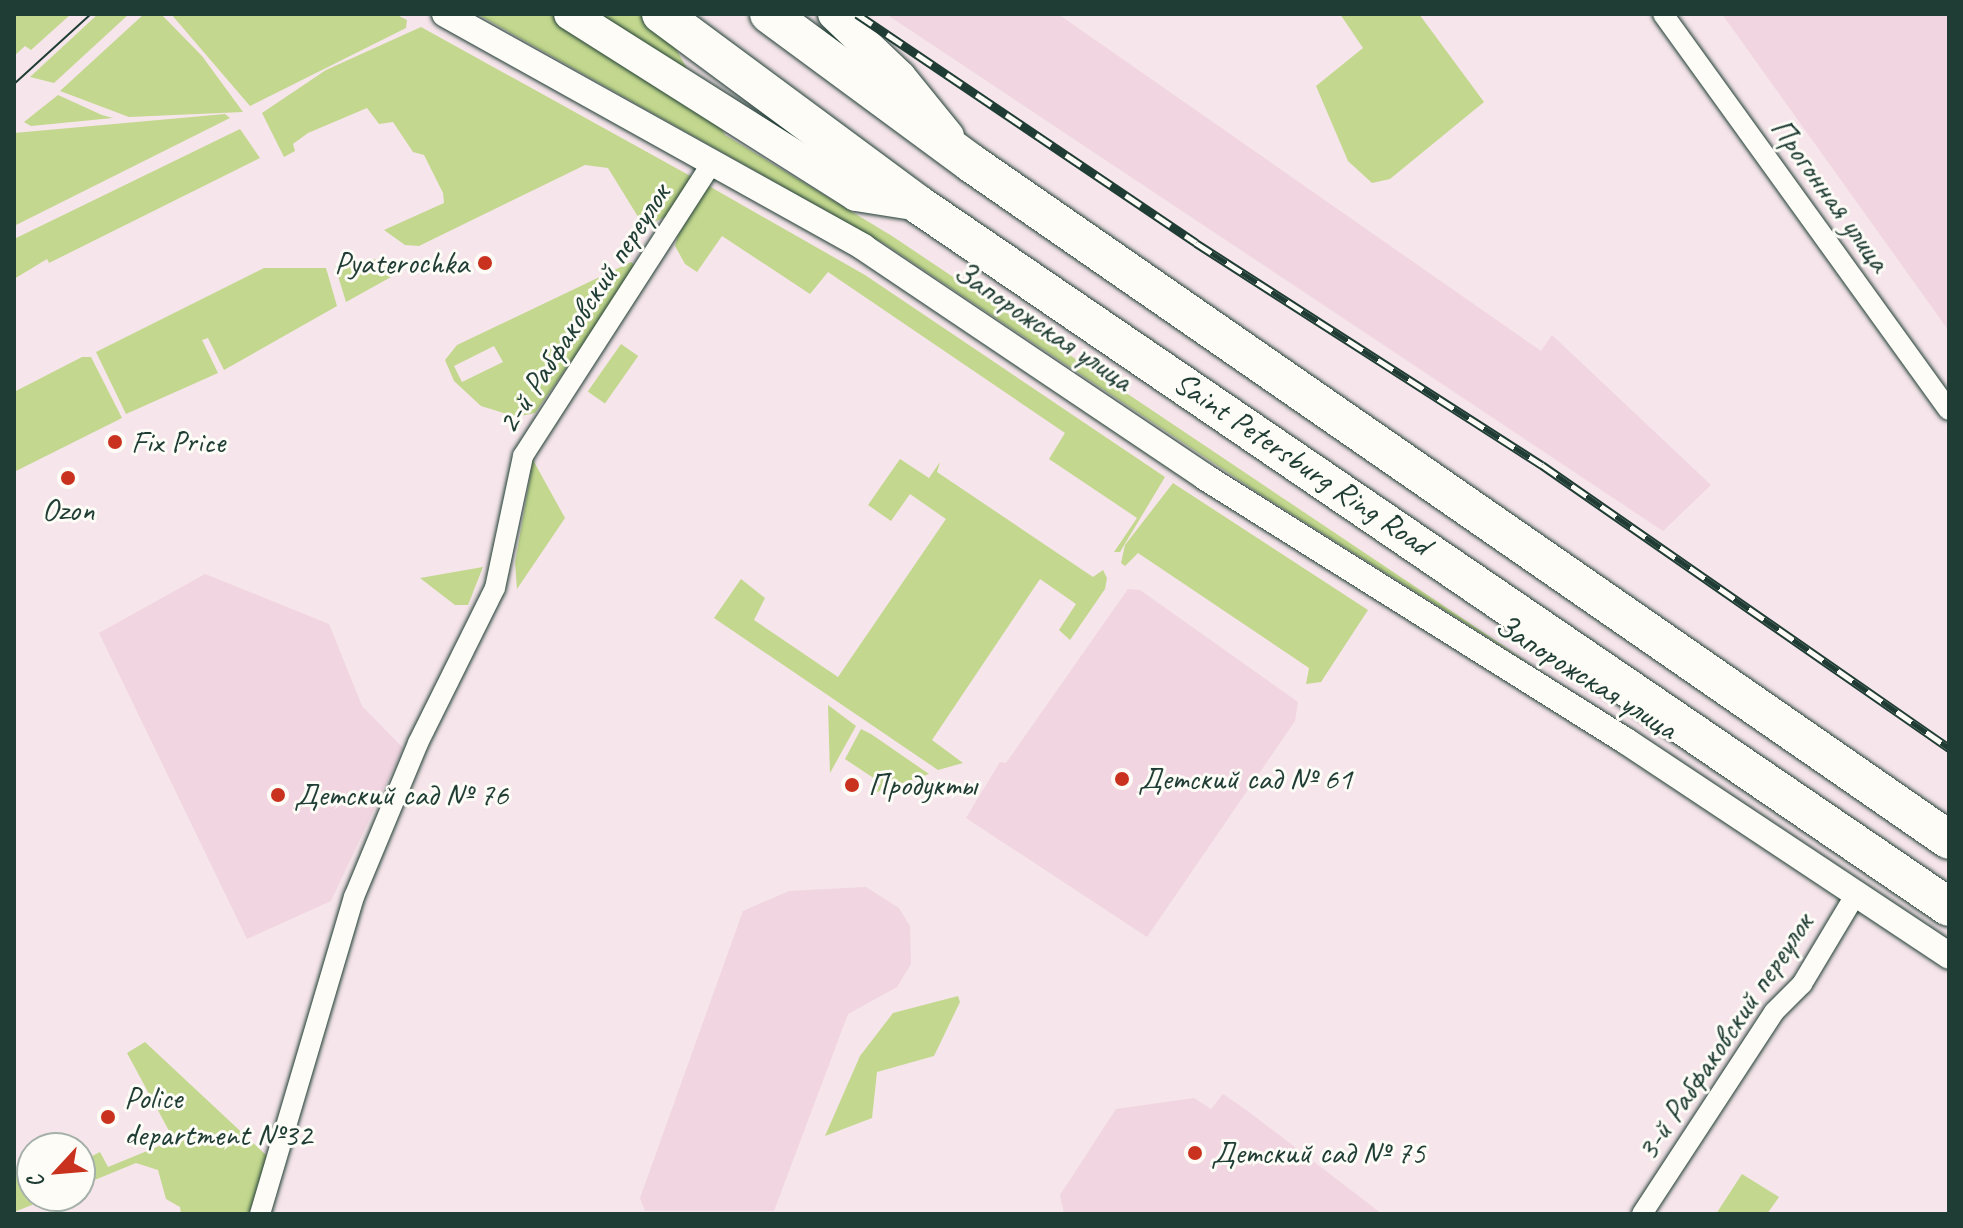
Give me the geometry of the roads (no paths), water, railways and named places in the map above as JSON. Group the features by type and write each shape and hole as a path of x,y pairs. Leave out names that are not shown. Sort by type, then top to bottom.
{"highway":[{"name":"Saint Petersburg Ring Road","path":"661,14 919,205 1949,907"},
{"name":"Saint Petersburg Ring Road","path":"769,14 971,163 1949,840"}],"main road":[{"path":"570,14 856,195 919,205"},
{"path":"834,14 900,77 971,163"}],"street":[{"name":"Запорожская улица","path":"445,14 863,247 1205,477 1857,892 1949,956"},
{"name":"Прогонная улица","path":"1663,14 1949,410"},
{"name":"2-й Рабфаковский переулок","path":"260,1214 354,897 418,743 495,588 523,456 713,161"},
{"name":"3-й Рабфаковский переулок","path":"1642,1214 1774,1012 1802,984 1857,892"}],"tram line":[{"path":"14,84 91,14"}],"railway":[{"path":"857,14 1196,243 1542,465 1949,748"}],"place":[{"name":"Pyaterochka","path":"485,263"},
{"name":"Fix Price","path":"115,442"},
{"name":"Ozon","path":"68,478"},
{"name":"Детский сад № 61","path":"1122,779"},
{"name":"Продукты","path":"852,785"},
{"name":"Детский сад № 76","path":"278,795"},
{"name":"Police department №32","path":"108,1117"},
{"name":"Детский сад № 75","path":"1195,1153"}]}
